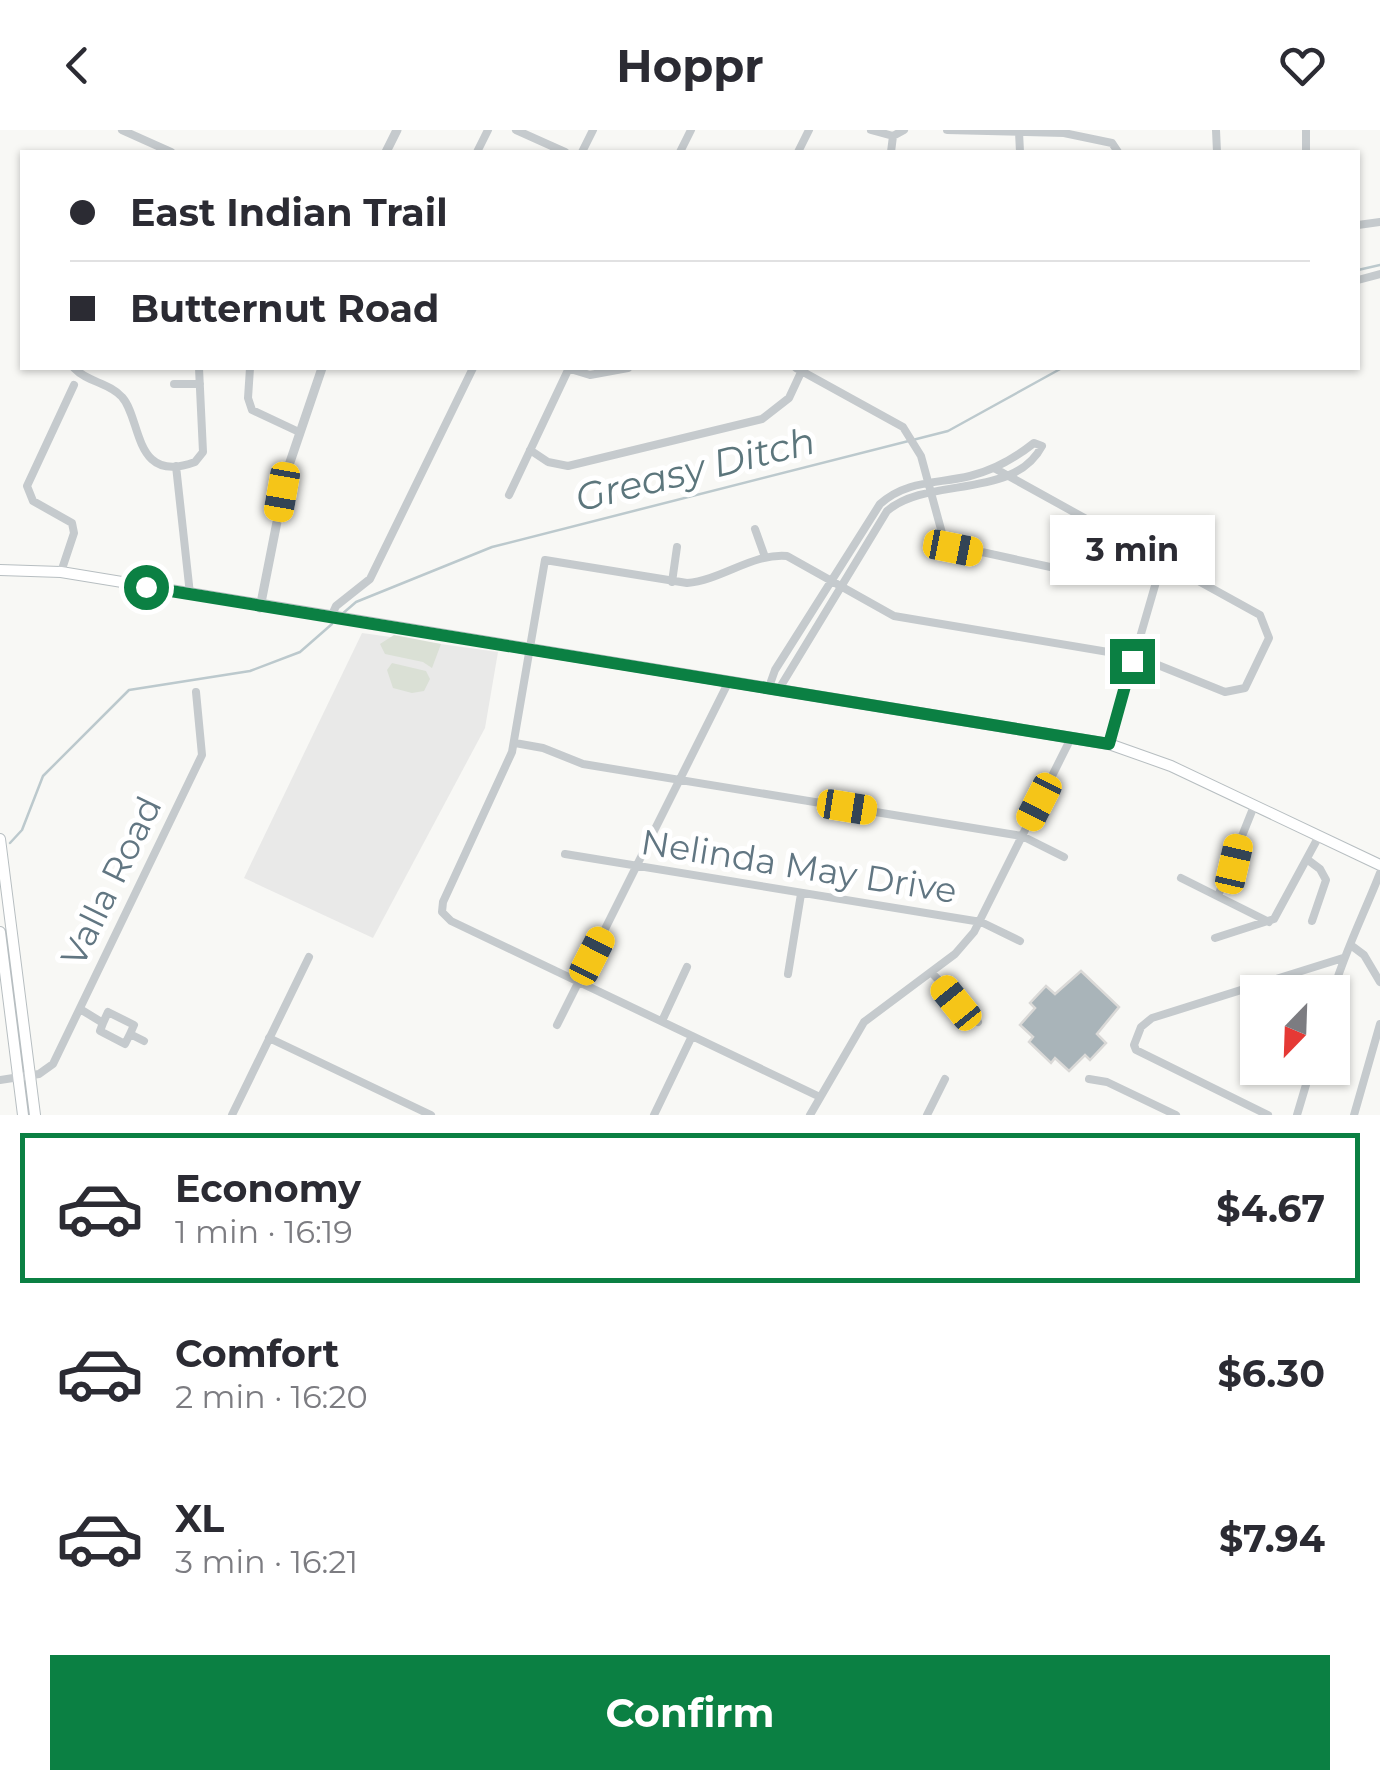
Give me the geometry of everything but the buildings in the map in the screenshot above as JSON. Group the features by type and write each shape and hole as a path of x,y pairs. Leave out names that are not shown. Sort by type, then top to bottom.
{"main road":[{"path":"0,570 61,572 260,608 1109,744 1155,758 1380,865"},
{"path":"0,840 24,1077 24,1115"},
{"path":"0,932 24,1077 35,1115"}],"street":[{"path":"122,130 167,150"},
{"path":"516,130 561,150"},
{"path":"872,130 894,136"},
{"path":"890,150 894,136 904,130"},
{"path":"946,130 1064,133 1117,149"},
{"path":"77,370 122,396 141,447 156,460 176,466 192,464 202,455 199,370"},
{"path":"250,370 248,398 252,410 299,432"},
{"path":"260,608 284,482 321,370"},
{"path":"330,619 336,606 370,579 472,370"},
{"path":"509,496 567,370"},
{"path":"574,370 590,375 617,370"},
{"path":"530,450 548,462 568,466 754,421 785,404 800,370"},
{"path":"802,370 907,432 918,448 945,544 1064,570"},
{"path":"174,384 200,384"},
{"path":"61,572 74,533 72,522 33,501 28,486 74,385"},
{"path":"774,688 880,504 906,486 994,468 1034,443 1042,446 1004,474 964,488 910,496 888,511 834,584"},
{"path":"176,466 190,594"},
{"path":"820,1097 444,915 442,902 515,743 545,560 672,582 711,580 765,557 792,558 878,610 914,621 1134,656 1225,692 1245,688 1268,638 1264,619 1163,558 994,468"},
{"path":"755,529 765,557"},
{"path":"672,582 678,547"},
{"path":"1109,744 1163,558"},
{"path":"557,1025 729,681"},
{"name":"Valla Road","path":"24,1077 53,1064 202,755 196,692"},
{"path":"810,1115 864,1022 965,944 1071,738"},
{"path":"515,743 543,748 583,764 1022,836 1064,857"},
{"path":"1218,896 1254,806"},
{"path":"1215,938 1269,922 1278,914 1318,836"},
{"name":"Nelinda May Drive","path":"565,854 978,922 1020,942"},
{"path":"1308,860 1320,869 1326,888 1312,922"},
{"path":"1338,975 1380,874"},
{"path":"1181,878 1269,922"},
{"path":"788,974 801,894"},
{"path":"1352,946 1364,955 1380,982"},
{"path":"232,1115 309,958"},
{"path":"1268,1115 1134,1048 1147,1022 1343,958"},
{"path":"662,1021 687,967"},
{"path":"930,972 978,1022"},
{"path":"80,1009 103,1023"},
{"path":"108,1012 134,1025 130,1034 125,1044 100,1032 108,1012"},
{"path":"1354,1115 1380,1024"},
{"path":"130,1034 144,1041"},
{"path":"654,1115 692,1036"},
{"path":"268,1038 431,1115"},
{"path":"0,1080 24,1077"},
{"path":"1088,1078 1113,1084 1176,1115"},
{"path":"927,1115 945,1079"},
{"path":"1297,1115 1306,1085"}],"shaded area":[{"path":"362,633 498,652 485,728 373,938 244,878"},
{"path":"394,635 441,644 432,668 423,662 385,654 380,644"},
{"path":"392,663 426,671 430,679 424,691 412,693 393,688 387,670"}],"waterway":[{"name":"Greasy Ditch","path":"1360,270 1380,265"},
{"name":"Greasy Ditch","path":"341,615 356,602 492,547 948,431 1058,370"},
{"name":"Greasy Ditch","path":"10,843 22,830 43,776 129,690 250,671 300,652 332,624"}],"route":[{"path":"146,587 1109,744 1132,661"}]}
